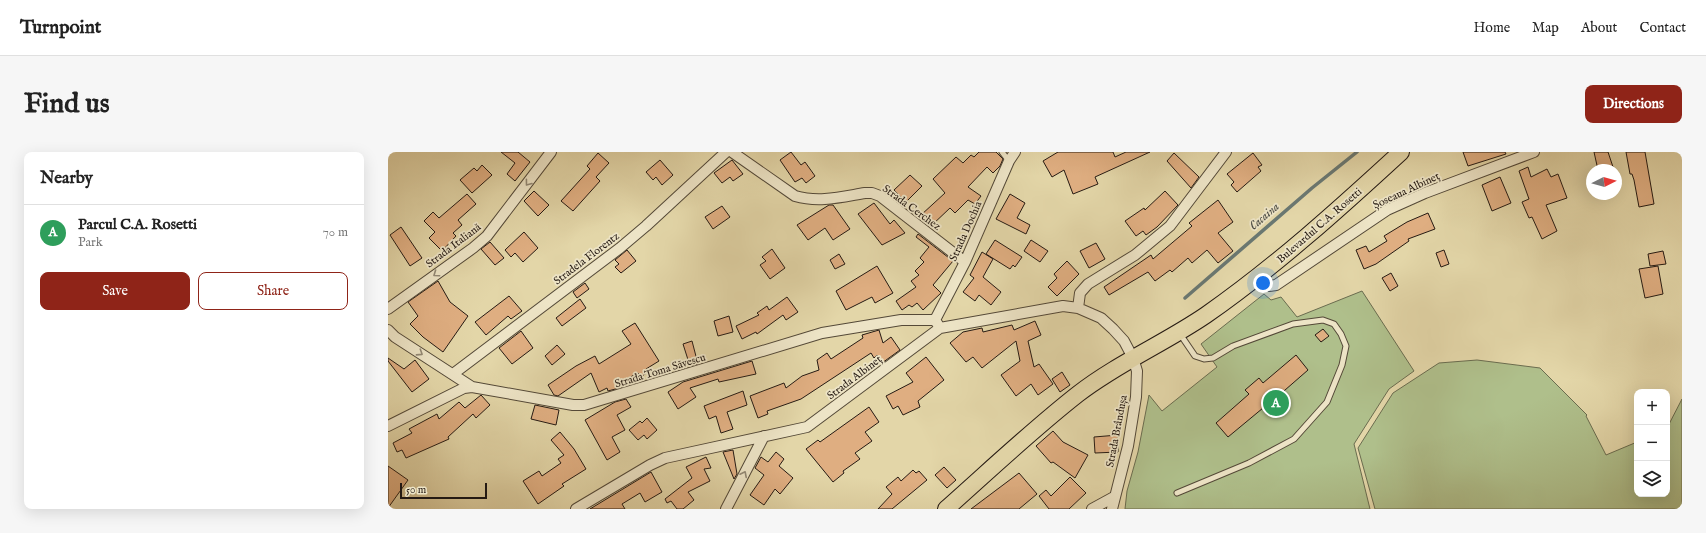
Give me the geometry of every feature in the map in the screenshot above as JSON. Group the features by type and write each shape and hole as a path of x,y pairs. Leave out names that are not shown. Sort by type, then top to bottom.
{"main road":[{"name":"Bulevardul C.A. Rosetti","path":"946,509 1079,394 1133,358 1179,333 1259,276 1340,209 1401,152"}],"street":[{"name":"Strada Italiană","path":"388,309 473,248 487,236 552,152"},
{"name":"Stradela Florentz","path":"453,374 646,226 726,152"},
{"name":"Strada Cerchez","path":"732,152 800,197 821,200 865,193 872,193 880,196 965,262"},
{"name":"Strada Dochia","path":"938,324 1009,161 1015,152"},
{"path":"1078,308 1080,293 1088,284 1135,255 1170,226 1226,152"},
{"name":"Șoseaua Albineț","path":"1259,276 1269,286 1276,285 1387,210 1425,193 1534,152"},
{"name":"Strada Albineț","path":"576,509 657,461 807,427 938,324 1063,306 1078,308 1100,318 1113,329 1124,341 1133,358"},
{"name":"Strada Toma Săvescu","path":"388,426 464,388 481,387 573,405 584,405 822,333 901,320 938,324"},
{"path":"388,330 395,337 472,387"},
{"name":"Strada Brândușa","path":"1112,509 1128,446 1136,397 1138,379 1133,358"},
{"path":"726,509 764,436"},
{"path":"1092,509 1114,497"}],"lane":[{"path":"1002,152 1009,161"},
{"path":"1177,493 1249,463 1294,439 1327,402 1342,365 1346,346 1341,334 1334,324 1323,320 1293,324 1233,346 1213,358 1204,359 1195,356 1179,333"}],"green space":[{"path":"1362,291 1414,371 1389,389 1354,444 1370,509 1125,509 1127,491 1138,452 1149,395 1162,411 1217,367 1201,344 1264,294 1271,300 1281,297 1297,317"},
{"path":"1477,360 1540,368 1587,415 1586,416 1606,455 1634,443 1634,497 1670,497 1670,422 1682,399 1682,509 1375,509 1358,448 1393,393 1439,363"}],"building":[{"path":"501,152 518,152 530,162 515,181 507,174 515,163"},
{"path":"791,152 801,165 805,162 815,176 806,183 802,178 795,182 780,160"},
{"path":"979,152 996,152 1003,159 1000,166 993,173 987,167 968,187 981,196 975,204 968,200 955,213 950,208 931,226 921,215 945,193 933,179 956,157 963,163 971,155 974,157"},
{"path":"1058,152 1113,152 1115,157 1126,152 1150,152 1095,177 1098,184 1073,194 1064,170 1052,177 1043,161"},
{"path":"1463,152 1505,152 1506,154 1468,166"},
{"path":"1594,152 1608,152 1612,164 1597,164"},
{"path":"1626,152 1645,152 1654,204 1639,207 1634,180 1632,174 1630,174"},
{"path":"598,153 609,163 596,177 600,181 573,211 561,201 590,169 587,166"},
{"path":"1174,153 1199,177 1191,188 1167,161"},
{"path":"1253,153 1262,165 1258,167 1261,171 1237,192 1231,185 1234,182 1227,174"},
{"path":"660,160 673,175 662,185 656,177 653,180 646,172"},
{"path":"732,160 743,174 733,181 730,177 722,183 714,173"},
{"path":"482,165 492,175 472,193 460,180 474,168 477,171"},
{"path":"1528,167 1531,177 1547,169 1551,177 1558,174 1567,198 1546,205 1557,231 1542,239 1532,217 1529,218 1522,202 1529,199 1519,171"},
{"path":"910,175 922,186 906,202 894,190"},
{"path":"1500,177 1511,203 1492,211 1482,185"},
{"path":"534,191 549,205 538,216 524,201"},
{"path":"1165,191 1178,205 1157,227 1146,235 1143,231 1136,236 1125,221 1144,208 1145,210"},
{"path":"467,194 476,204 458,220 462,225 453,233 456,236 442,251 429,238 435,232 424,221 433,212 439,218"},
{"path":"1010,194 1025,203 1017,218 1030,225 1026,234 996,219"},
{"path":"1218,200 1233,222 1218,233 1233,251 1218,263 1207,250 1192,263 1188,258 1172,272 1170,270 1155,281 1148,272 1109,295 1104,287 1151,255 1153,259 1192,226 1189,223"},
{"path":"874,203 890,224 894,220 905,233 882,245 858,214"},
{"path":"829,205 833,205 850,229 833,240 825,228 808,240 797,225"},
{"path":"722,206 730,217 713,229 705,217"},
{"path":"1428,213 1435,229 1408,239 1409,241 1376,264 1364,269 1356,250 1366,246 1369,252 1387,241 1384,236 1407,222"},
{"path":"401,227 422,258 410,266 390,235"},
{"path":"524,232 538,248 523,262 515,253 511,257 505,250"},
{"path":"918,234 953,261 933,285 941,293 923,310 917,303 912,307 909,305 902,310 896,301 916,287 911,281 919,275 915,271 924,262 920,258 929,247 916,237"},
{"path":"995,240 1022,257 1015,267 1013,265 1010,269 986,254"},
{"path":"1031,240 1048,251 1040,262 1024,251"},
{"path":"490,242 504,258 495,265 481,249"},
{"path":"1096,243 1105,259 1089,268 1080,251"},
{"path":"772,249 785,268 770,279 760,265 766,261 762,257"},
{"path":"627,250 636,261 621,273 615,267 619,264 615,260"},
{"path":"1444,250 1449,264 1441,267 1436,253"},
{"path":"1663,251 1666,264 1650,266 1648,254"},
{"path":"982,252 993,259 983,277 1001,292 991,305 979,295 975,301 963,292 974,278 970,275"},
{"path":"839,254 845,264 835,269 830,260"},
{"path":"1067,261 1079,274 1057,296 1048,287 1057,278 1054,274"},
{"path":"877,266 893,293 875,303 872,297 846,310 836,291"},
{"path":"1658,266 1663,294 1645,298 1639,269"},
{"path":"1391,273 1398,286 1390,291 1382,278"},
{"path":"438,281 450,302 468,316 443,352 423,337 410,324 418,316 408,302"},
{"path":"585,283 589,289 577,298 573,292"},
{"path":"509,296 522,311 511,319 508,316 486,335 475,322"},
{"path":"787,297 798,312 786,320 783,315 757,334 756,332 742,339 736,326 759,315 757,313 767,306 769,310"},
{"path":"580,299 586,308 562,326 556,318"},
{"path":"729,316 733,332 718,336 714,321"},
{"path":"1035,321 1041,335 1028,341 1034,367 1039,364 1053,384 1038,395 1031,384 1016,396 1001,375 1020,361 1016,341 982,368 973,357 966,362 950,343 963,332 982,328 983,332 1012,325 1014,330"},
{"path":"635,323 659,361 646,369 648,372 641,377 638,373 617,384 619,388 608,391 607,388 599,392 591,373 558,396 554,395 548,385 576,366 595,356 599,364 631,344 622,331"},
{"path":"1323,329 1329,336 1321,342 1315,335"},
{"path":"879,330 883,343 891,337 900,350 882,363 877,355 874,358 871,353 801,399 767,411 768,414 758,418 750,396 784,383 786,388 802,376 819,370 817,360 827,353 831,359 863,338 862,335"},
{"path":"521,331 533,348 512,364 499,348"},
{"path":"692,341 698,364 690,366 683,344"},
{"path":"557,345 565,354 552,365 545,356"},
{"path":"1296,355 1308,370 1277,397 1280,400 1266,412 1263,408 1228,437 1216,423 1249,394 1245,390 1259,378 1263,383"},
{"path":"926,357 944,380 918,401 920,407 903,415 898,406 893,409 886,396 913,382 906,373"},
{"path":"388,358 404,369 415,360 429,379 412,392 388,361"},
{"path":"752,361 756,374 719,382 718,379 690,388 696,397 678,409 668,392 683,382"},
{"path":"1062,372 1070,385 1060,392 1052,379"},
{"path":"743,391 747,405 727,412 733,429 721,433 716,416 709,419 704,406"},
{"path":"481,395 490,405 476,418 473,414 448,437 449,439 406,458 402,450 397,452 393,443 412,433 409,429 437,414 439,419 459,402 465,408"},
{"path":"626,399 631,407 617,415 625,430 612,437 620,452 607,460 585,420 615,402"},
{"path":"535,405 559,410 556,425 531,419"},
{"path":"869,407 879,422 865,432 872,441 855,453 860,459 843,471 844,473 833,482 806,449 818,440 820,442"},
{"path":"647,418 657,430 647,439 644,435 638,440 629,430 640,421 642,423"},
{"path":"1053,431 1063,442 1088,455 1075,478 1053,462 1051,463 1036,446"},
{"path":"560,432 574,449 586,469 562,484 564,486 538,504 523,481 539,471 542,476 561,463 558,459 564,455 551,440"},
{"path":"1118,435 1118,452 1095,453 1094,437"},
{"path":"733,450 737,474 734,479 723,452"},
{"path":"776,452 784,459 779,466 793,478 780,494 775,489 764,505 750,495 764,475 755,468 761,457 768,462"},
{"path":"706,457 711,468 704,469 710,481 688,492 694,500 683,509 677,509 671,501 667,503 665,499 692,478 686,467"},
{"path":"388,466 408,480 388,508"},
{"path":"944,467 956,480 947,488 935,475"},
{"path":"913,470 916,473 919,471 927,480 892,509 878,509 892,494 886,487 898,477 901,481"},
{"path":"651,472 662,492 645,502 640,493 622,504 625,509 590,509"},
{"path":"1019,473 1037,494 1019,509 971,509"},
{"path":"1070,477 1086,493 1069,509 1049,509 1039,496 1046,490 1051,496"}],"waterway":[{"name":"Cacaina","path":"1185,298 1312,188 1357,152"}],"place":[{"name":"Parcul C.A. Rosetti","path":"1276,403"}]}
